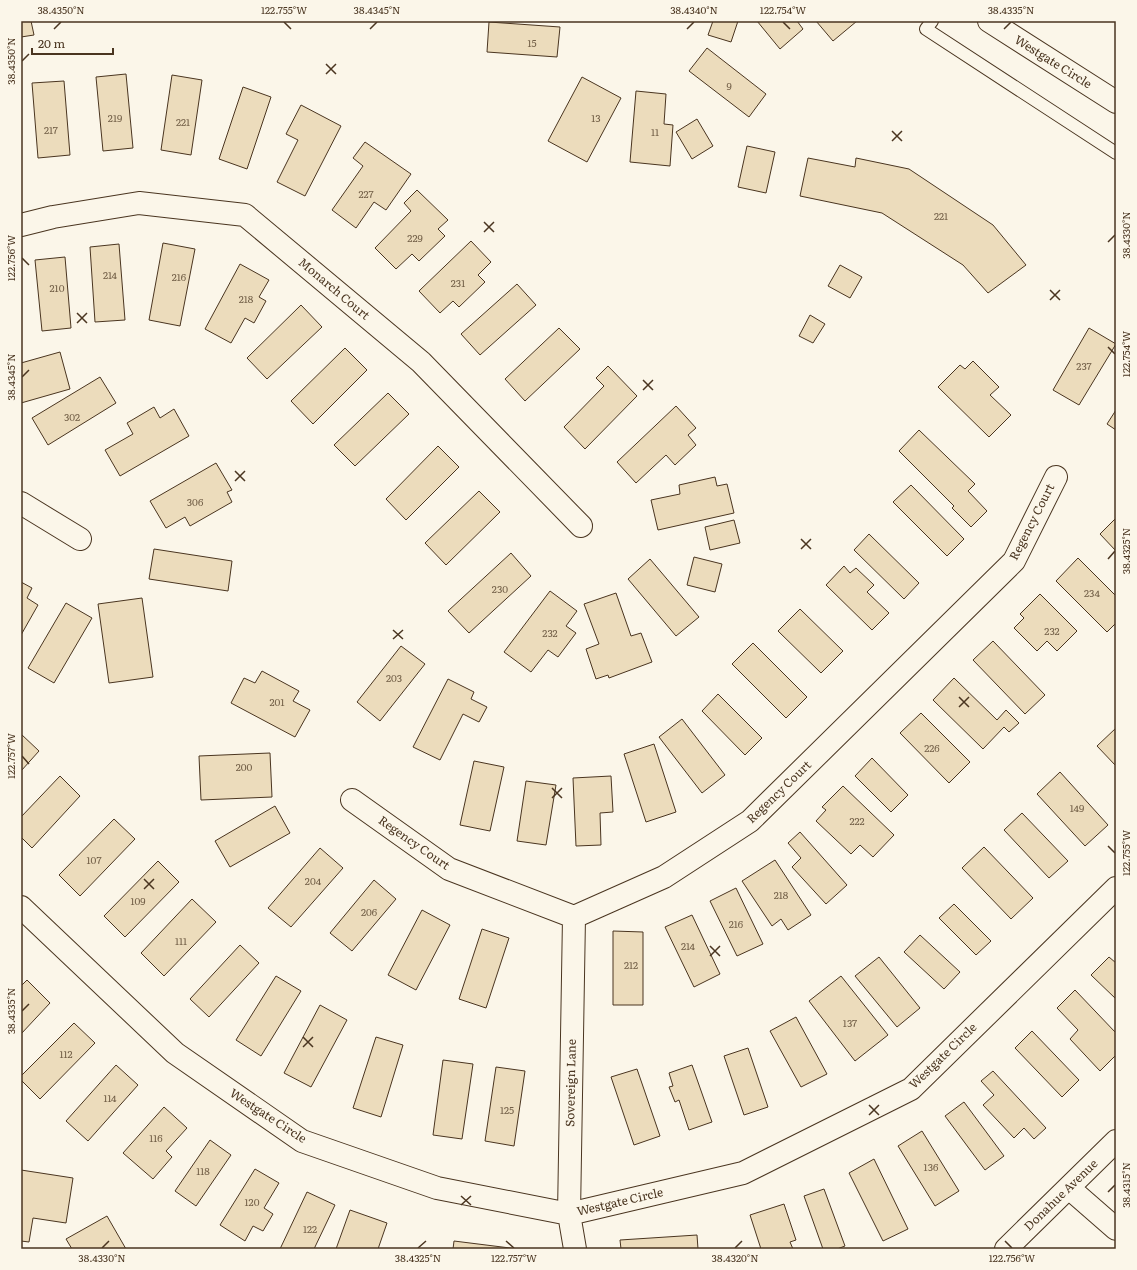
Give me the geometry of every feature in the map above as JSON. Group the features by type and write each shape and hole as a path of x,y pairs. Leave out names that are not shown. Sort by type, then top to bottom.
{"street":[{"name":"Westgate Circle","path":"989,21 1116,102"},
{"name":"Monarch Court","path":"21,225 53,217 139,203 245,214 421,362 582,526"},
{"name":"Regency Court","path":"352,800 449,869 574,917 664,876 750,821 1014,561 1056,477"},
{"path":"21,503 80,539"},
{"name":"Westgate Circle","path":"21,907 175,1053 302,1141 437,1188 569,1214 743,1173 911,1088 1116,888"},
{"name":"Sovereign Lane","path":"574,917 569,1214 576,1249"},
{"name":"Donahue Avenue","path":"1006,1249 1116,1142"},
{"path":"1069,1188 1116,1230"}],"lane":[{"path":"932,21 926,29 1116,153"}],"building":[{"path":"21,21 31,21 34,35 21,37"},
{"path":"713,21 738,21 731,42 708,35"},
{"path":"757,21 797,21 803,29 780,49"},
{"path":"816,21 857,21 833,41"},
{"path":"489,22 560,27 557,57 487,52"},
{"path":"707,48 766,94 749,117 689,71"},
{"path":"126,74 133,148 103,151 96,77"},
{"path":"172,75 202,80 191,155 161,150"},
{"path":"582,77 621,98 587,162 548,141"},
{"path":"64,81 70,155 38,158 32,83"},
{"path":"243,87 271,97 247,169 219,159"},
{"path":"636,91 666,94 664,124 673,125 670,166 630,162"},
{"path":"301,105 341,126 305,196 277,182 298,140 286,134"},
{"path":"697,119 713,146 692,159 676,132"},
{"path":"365,142 411,174 386,210 374,202 356,228 332,210 363,166 353,158"},
{"path":"747,146 775,152 766,193 738,187"},
{"path":"808,158 855,167 856,158 909,169 993,225 1026,265 988,293 963,265 882,213 800,196"},
{"path":"417,190 448,220 438,229 445,236 419,261 412,254 396,269 375,248 411,211 404,203"},
{"path":"471,241 491,262 478,275 485,282 459,307 453,301 440,313 419,291"},
{"path":"163,243 195,249 180,326 149,320"},
{"path":"119,244 125,320 95,322 90,247"},
{"path":"65,257 71,328 42,331 35,260"},
{"path":"240,264 269,280 259,297 266,301 254,323 245,318 231,343 205,329"},
{"path":"840,265 862,277 850,298 828,286"},
{"path":"517,284 536,305 480,355 461,334"},
{"path":"301,305 322,327 267,379 247,358"},
{"path":"810,315 825,324 813,343 799,336"},
{"path":"559,328 580,349 525,401 505,379"},
{"path":"1089,328 1116,344 1079,405 1053,390"},
{"path":"345,348 367,370 313,424 291,401"},
{"path":"60,352 70,389 21,403 21,363"},
{"path":"973,361 999,387 990,395 1011,415 989,437 938,387 960,365 965,369"},
{"path":"608,366 637,396 585,449 564,427 604,386 596,378"},
{"path":"100,377 116,403 48,445 32,418"},
{"path":"388,393 409,414 355,466 334,445"},
{"path":"676,406 696,428 688,435 696,445 675,465 666,455 636,483 617,462"},
{"path":"154,407 160,418 174,409 189,436 120,476 105,450 133,434 127,423"},
{"path":"1116,410 1116,430 1107,424"},
{"path":"919,430 975,484 968,491 987,511 971,527 952,508 954,506 899,451"},
{"path":"438,446 459,467 406,520 386,499"},
{"path":"216,463 232,490 227,492 232,502 190,526 185,517 166,528 150,501"},
{"path":"715,477 717,486 727,484 734,513 658,530 651,500 680,494 679,485"},
{"path":"911,485 964,539 947,556 893,502"},
{"path":"479,491 500,512 446,565 425,543"},
{"path":"1116,518 1116,551 1100,534"},
{"path":"734,520 740,543 710,550 705,527"},
{"path":"869,534 919,583 904,599 854,550"},
{"path":"154,549 232,561 228,591 149,579"},
{"path":"511,553 531,576 469,633 448,611"},
{"path":"694,557 722,564 715,592 687,585"},
{"path":"1078,558 1116,596 1116,623 1107,632 1056,581"},
{"path":"650,559 699,617 676,636 628,579"},
{"path":"844,566 850,573 856,568 874,585 867,592 889,613 872,630 826,585"},
{"path":"21,582 32,588 27,598 38,605 21,635"},
{"path":"550,591 577,611 566,626 576,633 558,657 548,650 531,672 504,652"},
{"path":"616,593 631,636 641,633 652,662 609,678 608,675 596,679 586,649 599,644 584,604"},
{"path":"1040,594 1077,631 1057,651 1047,641 1037,651 1014,628 1024,618 1020,614"},
{"path":"142,598 153,677 109,683 98,604"},
{"path":"66,603 92,618 54,683 28,668"},
{"path":"800,609 843,651 821,673 778,631"},
{"path":"993,641 1045,695 1025,714 973,660"},
{"path":"753,643 807,697 786,718 732,664"},
{"path":"401,646 425,664 380,721 357,702"},
{"path":"262,671 299,691 293,701 310,710 295,737 231,703 244,678 255,683"},
{"path":"954,678 997,720 1006,710 1019,723 1009,732 1004,727 983,749 933,700"},
{"path":"448,679 474,692 471,699 487,707 479,722 463,714 440,760 413,747"},
{"path":"718,694 762,738 745,755 702,711"},
{"path":"921,713 970,762 949,783 900,733"},
{"path":"682,719 725,775 702,793 659,737"},
{"path":"1116,728 1116,766 1097,746"},
{"path":"21,734 39,751 21,771"},
{"path":"654,744 676,812 646,822 624,754"},
{"path":"270,753 272,797 201,800 199,756"},
{"path":"872,758 908,795 891,812 855,776"},
{"path":"474,761 504,767 490,831 460,825"},
{"path":"1060,772 1108,825 1085,846 1037,794"},
{"path":"60,776 80,796 32,848 21,837 21,817"},
{"path":"611,776 613,812 600,813 601,845 576,846 573,778"},
{"path":"526,781 556,785 546,845 517,841"},
{"path":"843,786 894,835 873,857 860,845 851,854 816,821 826,810 822,807"},
{"path":"275,806 290,833 230,867 215,841"},
{"path":"1022,813 1068,861 1049,878 1004,830"},
{"path":"114,819 135,839 80,896 59,875"},
{"path":"800,832 847,885 826,904 792,867 801,858 788,843"},
{"path":"984,847 1033,898 1011,919 962,868"},
{"path":"320,848 343,868 291,927 268,908"},
{"path":"775,860 811,915 788,930 781,919 772,926 742,881"},
{"path":"158,861 179,882 125,937 104,916"},
{"path":"374,880 396,899 352,951 330,933"},
{"path":"736,888 763,944 737,956 710,901"},
{"path":"192,899 216,922 164,976 141,953"},
{"path":"954,904 991,941 976,955 939,918"},
{"path":"422,910 450,925 416,990 388,975"},
{"path":"692,915 720,974 694,987 665,927"},
{"path":"482,929 509,938 486,1008 459,999"},
{"path":"613,931 643,932 643,1005 613,1005"},
{"path":"920,935 960,972 944,989 904,952"},
{"path":"240,945 259,963 209,1017 190,999"},
{"path":"879,957 920,1008 897,1027 855,976"},
{"path":"1109,957 1116,963 1116,999 1091,975"},
{"path":"276,976 301,991 261,1056 236,1040"},
{"path":"841,976 888,1035 855,1061 809,1001"},
{"path":"27,980 50,1003 21,1034 21,986"},
{"path":"1075,990 1116,1033 1116,1055 1100,1071 1070,1039 1078,1030 1057,1008"},
{"path":"320,1005 347,1020 311,1087 284,1073"},
{"path":"796,1017 827,1074 801,1087 770,1031"},
{"path":"74,1023 95,1043 40,1099 21,1080 21,1076"},
{"path":"1032,1031 1079,1080 1062,1097 1015,1048"},
{"path":"376,1037 403,1045 381,1117 353,1108"},
{"path":"748,1048 768,1107 744,1115 724,1056"},
{"path":"443,1060 473,1064 462,1139 433,1135"},
{"path":"116,1065 138,1085 88,1141 66,1121"},
{"path":"692,1065 712,1122 689,1130 679,1100 675,1102 669,1087 673,1086 669,1073"},
{"path":"496,1067 525,1071 514,1146 485,1141"},
{"path":"637,1069 660,1136 634,1145 611,1077"},
{"path":"993,1071 1046,1128 1034,1139 1024,1128 1014,1138 983,1105 994,1095 981,1081"},
{"path":"964,1102 1004,1156 985,1170 945,1116"},
{"path":"164,1107 187,1128 166,1151 172,1157 153,1179 123,1153"},
{"path":"922,1131 959,1191 935,1206 898,1146"},
{"path":"210,1140 231,1155 196,1206 175,1191"},
{"path":"874,1159 908,1229 883,1241 849,1173"},
{"path":"255,1169 279,1183 264,1208 273,1214 263,1231 253,1226 245,1241 220,1225"},
{"path":"21,1170 73,1178 66,1223 33,1218 29,1242 21,1241"},
{"path":"824,1189 845,1246 837,1249 823,1249 804,1196"},
{"path":"307,1192 335,1205 314,1249 280,1249"},
{"path":"784,1204 796,1240 790,1242 793,1249 761,1249 750,1215"},
{"path":"350,1210 387,1223 378,1249 336,1249"},
{"path":"107,1216 126,1249 72,1249 66,1239"},
{"path":"697,1235 698,1249 621,1249 620,1240"},
{"path":"454,1241 518,1249 453,1249"}]}
